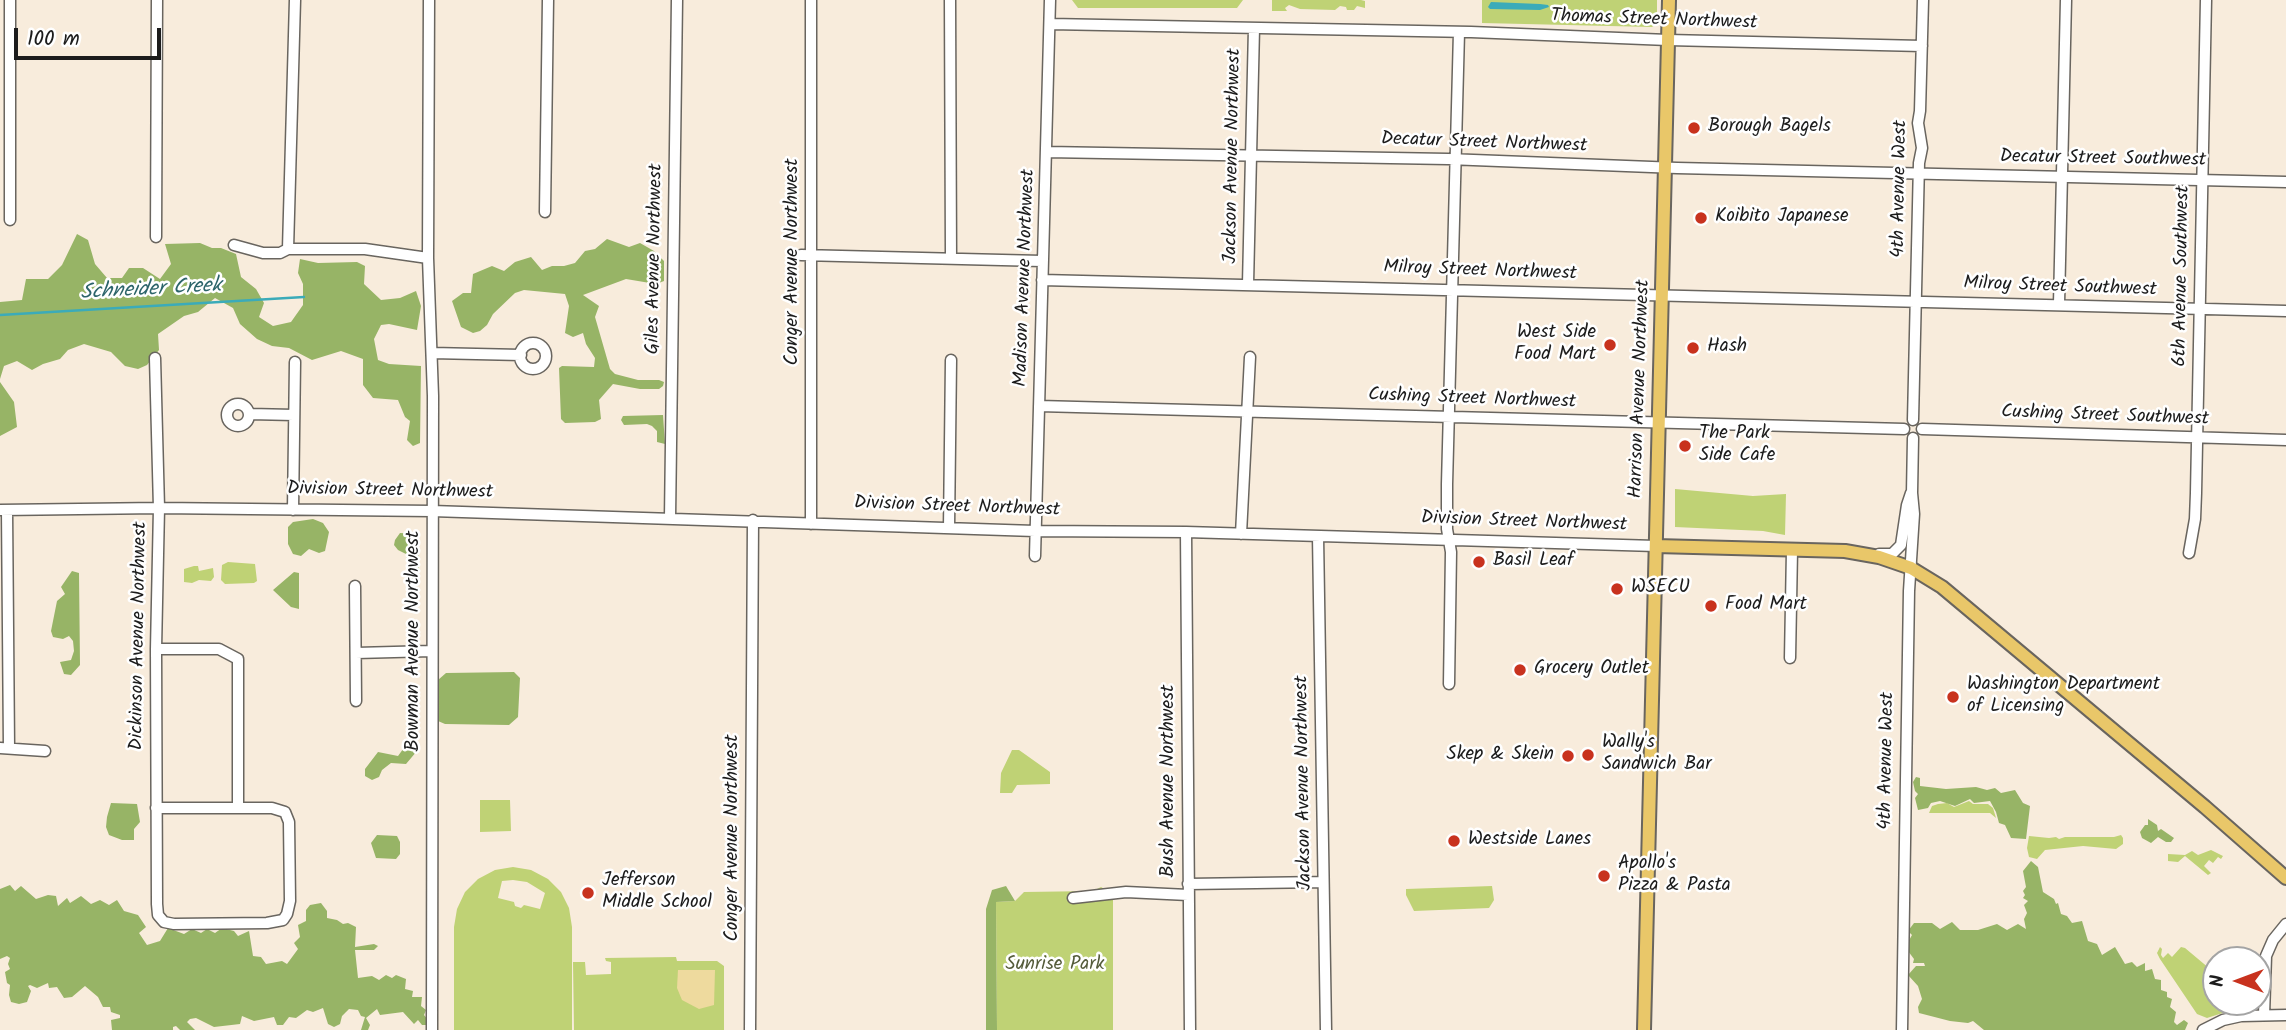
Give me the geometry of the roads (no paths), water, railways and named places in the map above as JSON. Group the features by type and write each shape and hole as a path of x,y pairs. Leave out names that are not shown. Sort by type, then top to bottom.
{"main road":[{"name":"Harrison Avenue Northwest","path":"1644,1030 1669,0"},
{"name":"Division Street Northwest","path":"1656,546 1845,551 1896,561 1911,568 1952,596 2286,878"}],"street":[{"path":"10,0 10,220"},
{"path":"156,237 158,0"},
{"path":"288,249 295,0"},
{"name":"Bowman Avenue Northwest","path":"429,0 432,1030"},
{"path":"545,212 548,0"},
{"name":"Giles Avenue Northwest","path":"670,518 677,0"},
{"name":"Conger Avenue Northwest","path":"811,0 806,254 811,524"},
{"path":"950,0 951,258"},
{"name":"Madison Avenue Northwest","path":"1035,556 1051,0"},
{"name":"4th Avenue West","path":"1913,420 1919,174 1922,148 1918,126 1923,0"},
{"path":"2059,304 2066,0"},
{"name":"6th Avenue Southwest","path":"2189,552 2195,519 2206,0"},
{"name":"Thomas Street Northwest","path":"1050,23 1922,46"},
{"name":"Jackson Avenue Northwest","path":"1248,284 1254,28"},
{"path":"1449,684 1451,552 1447,529 1448,416 1459,32"},
{"name":"Decatur Street Northwest","path":"1047,152 1455,159 1665,168 1919,174"},
{"name":"Decatur Street Southwest","path":"1919,174 2286,182"},
{"path":"233,245 263,253 279,253 288,249 365,249 428,258"},
{"path":"806,254 1042,261"},
{"name":"Milroy Street Northwest","path":"1042,280 1916,301"},
{"name":"Milroy Street Southwest","path":"1916,301 2286,311"},
{"path":"432,353 521,355"},
{"path":"1241,534 1250,357"},
{"name":"Dickinson Avenue Northwest","path":"155,358 159,508 156,808 158,915 164,922 267,923 283,920 288,914 289,822 285,812 272,808 238,808"},
{"path":"949,528 951,360"},
{"path":"293,510 295,362"},
{"name":"Cushing Street Northwest","path":"1040,406 1904,429"},
{"path":"250,414 295,415"},
{"path":"1913,420 1920,424 1922,429 1920,434 1913,438 1906,434 1904,429 1908,422 1913,420"},
{"name":"Cushing Street Southwest","path":"1922,429 2286,440"},
{"name":"4th Avenue West","path":"1902,1030 1914,514 1913,438"},
{"name":"4th Avenue West","path":"1868,554 1892,554 1899,549 1903,541 1907,505 1912,493"},
{"name":"Division Street Northwest","path":"3,510 159,508 432,511 1035,531 1186,532 1656,546"},
{"path":"3,510 4,748 45,751"},
{"name":"Conger Avenue Northwest","path":"750,1030 753,520"},
{"name":"Bush Avenue Northwest","path":"1186,532 1190,1030"},
{"name":"Jackson Avenue Northwest","path":"1318,536 1326,1030"},
{"path":"1790,658 1792,550"},
{"path":"355,586 356,701"},
{"path":"156,649 219,649 238,659 239,667 238,808 156,808"},
{"path":"356,653 432,651"},
{"path":"1073,898 1126,892 1324,882"},
{"path":"2270,946 2286,924"},
{"path":"2203,1030 2231,1018 2253,1016"}],"water":[{"path":"1491,2 1540,4 1549,7 1540,10 1490,9 1488,7"}],"waterway":[{"name":"Schneider Creek","path":"0,315 304,297"}],"place":[{"name":"Borough Bagels","path":"1694,128"},
{"name":"Koibito Japanese","path":"1701,218"},
{"name":"West Side Food Mart","path":"1610,345"},
{"name":"Hash","path":"1693,348"},
{"name":"The Park Side Cafe","path":"1685,446"},
{"name":"Basil Leaf","path":"1479,562"},
{"name":"WSECU","path":"1617,589"},
{"name":"Food Mart","path":"1711,606"},
{"name":"Grocery Outlet","path":"1520,670"},
{"name":"Washington Department of Licensing","path":"1953,697"},
{"name":"Wally's Sandwich Bar","path":"1588,755"},
{"name":"Skep & Skein","path":"1568,756"},
{"name":"Westside Lanes","path":"1454,841"},
{"name":"Apollo's Pizza & Pasta","path":"1604,876"},
{"name":"Jefferson Middle School","path":"588,893"}],"park label":[{"name":"Sunrise Park","path":"1055,966"}]}
